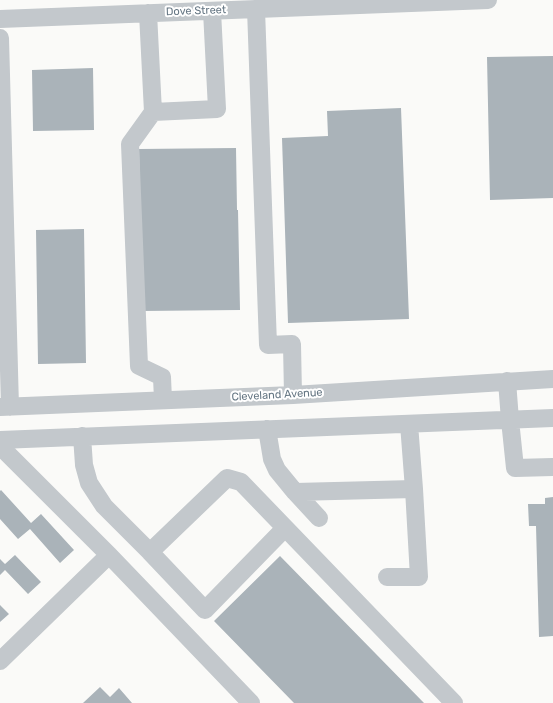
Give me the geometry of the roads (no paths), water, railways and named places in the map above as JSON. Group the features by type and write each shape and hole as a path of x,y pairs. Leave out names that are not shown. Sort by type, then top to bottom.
{"street":[{"name":"Dove Street","path":"0,19 78,8 148,13 488,0"},
{"path":"256,9 268,345 292,344 293,394"},
{"path":"153,112 217,109 212,11"},
{"path":"148,13 153,112 130,144 139,366 162,377 163,400"},
{"path":"0,38 5,407"},
{"name":"Cleveland Avenue","path":"5,407 293,394 553,379"},
{"path":"507,381 515,468 553,467"},
{"path":"0,440 553,418"},
{"path":"387,577 419,577 409,424"},
{"path":"267,429 272,459 277,470 295,492 320,518"},
{"path":"82,436 84,465 89,483 104,506 205,610 285,528"},
{"path":"0,446 251,703"},
{"path":"150,552 227,478 241,482 454,703"},
{"path":"295,492 414,489"},
{"path":"0,661 108,555"}]}
